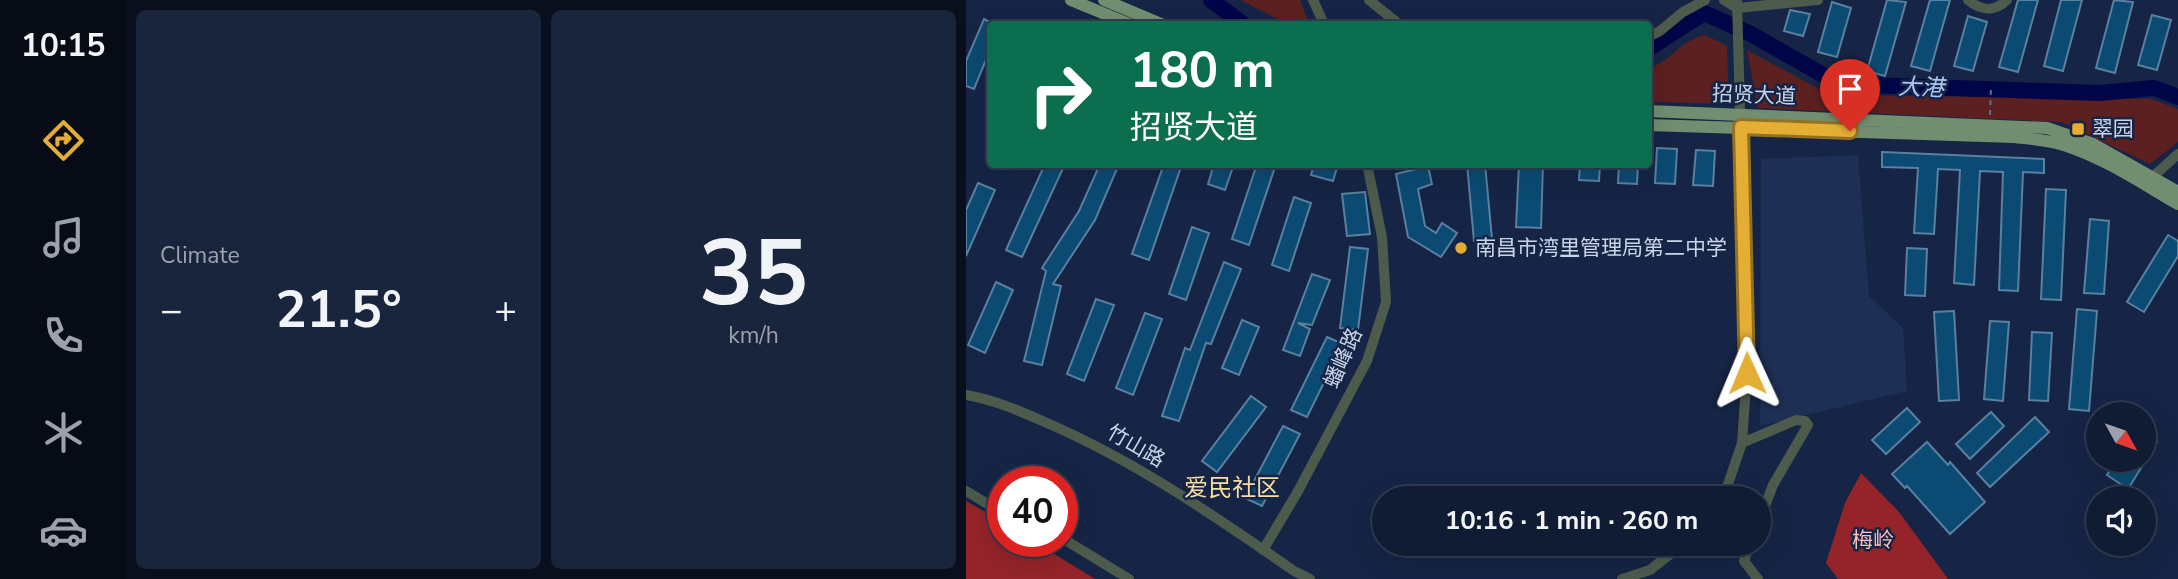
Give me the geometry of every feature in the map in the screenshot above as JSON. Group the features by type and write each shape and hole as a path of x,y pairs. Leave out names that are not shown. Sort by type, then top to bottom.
{"main road":[{"path":"1070,0 1122,21"},
{"path":"1104,0 1154,21"},
{"name":"招贤大道","path":"1652,111 2048,128 2093,144 2178,204"},
{"name":"招贤大道","path":"1652,125 2014,137 2046,141 2077,150 2178,192"}],"street":[{"path":"1313,0 1323,21"},
{"path":"1369,0 1395,21"},
{"path":"1652,35 1683,12 1705,0"},
{"path":"1724,0 1737,6 1818,0"},
{"path":"1968,0 1987,9 1996,8 2007,0"},
{"path":"1727,486 1742,443 1747,373 1737,6"},
{"path":"2148,181 2178,154"},
{"name":"蟠峰路","path":"1263,550 1297,493 1367,361 1386,302 1382,237 1368,168"},
{"name":"竹山路","path":"966,395 995,400 1084,439 1151,476 1310,579"},
{"path":"1742,443 1796,420 1805,421 1808,425 1771,490"},
{"path":"966,491 987,503"},
{"path":"1078,548 1129,579"},
{"path":"1622,579 1650,570 1668,556"},
{"path":"1746,556 1744,561 1758,579"}],"path":[{"path":"1989,125 1991,85"}],"shaded area":[{"path":"1241,0 1300,0 1308,21 1281,21"},
{"path":"1705,35 1727,46 1729,104 1652,102 1652,66"},
{"path":"1747,50 1830,95 2151,99 2178,109 2178,142 2150,164 2061,122 1758,108"},
{"path":"1858,155 1869,296 1903,328 1907,391 1760,426 1761,159"}],"green space":[{"name":"梅岭","path":"1861,473 1899,512 1948,579 1838,579 1826,563 1845,503"},
{"path":"966,501 987,513 987,557 1059,557 1095,579 966,579"}],"building":[{"path":"1887,0 1906,2 1885,76 1867,71"},
{"path":"1930,0 1950,0 1930,71 1911,66"},
{"path":"2018,0 2038,0 2018,72 1999,67"},
{"path":"2061,0 2082,0 2063,71 2044,66"},
{"path":"2114,0 2133,2 2115,73 2096,68"},
{"path":"1832,2 1851,8 1837,57 1818,52"},
{"path":"1790,10 1810,14 1803,36 1784,31"},
{"path":"2152,15 2171,20 2157,70 2138,65"},
{"path":"1968,16 1987,22 1973,71 1954,66"},
{"path":"984,19 988,21 987,57 974,89 966,86 966,61"},
{"path":"1657,148 1677,149 1675,184 1655,183"},
{"path":"1696,150 1715,151 1713,186 1693,185"},
{"path":"1882,152 2044,159 2044,173 2023,172 2018,291 1999,290 2003,172 1980,171 1974,285 1954,283 1960,170 1938,169 1934,234 1914,233 1918,168 1882,167"},
{"path":"1043,168 1063,168 1022,257 1006,250"},
{"path":"1098,168 1117,168 1095,220 1053,284 1061,286 1042,365 1024,361 1046,271 1042,268 1079,211"},
{"path":"1163,168 1181,168 1149,260 1132,254"},
{"path":"1213,168 1233,168 1225,190 1208,184"},
{"path":"1256,168 1275,168 1249,245 1232,239"},
{"path":"1313,168 1337,168 1333,181 1311,175"},
{"path":"1428,168 1432,184 1418,189 1425,226 1436,233 1442,223 1457,233 1441,257 1408,237 1396,174"},
{"path":"1467,168 1485,168 1492,239 1474,241"},
{"path":"1519,168 1543,168 1541,228 1516,227"},
{"path":"1580,168 1600,168 1599,181 1579,180"},
{"path":"1619,168 1638,168 1637,184 1618,183"},
{"path":"978,183 995,190 966,256 966,210"},
{"path":"2046,189 2066,190 2061,300 2041,299"},
{"path":"1365,192 1370,234 1347,236 1342,194"},
{"path":"1294,197 1311,203 1289,271 1272,265"},
{"path":"2090,219 2109,221 2104,294 2084,293"},
{"path":"1192,227 1209,233 1186,300 1169,294"},
{"path":"2168,235 2178,241 2178,256 2144,312 2127,302"},
{"path":"1350,247 1368,249 1358,330 1340,328"},
{"path":"1907,248 1927,249 1925,296 1905,295"},
{"path":"1224,262 1241,269 1211,344 1206,343 1179,421 1162,416 1185,348 1190,350"},
{"path":"1312,274 1330,280 1312,325 1298,323 1310,329 1300,356 1283,350"},
{"path":"996,282 1013,290 985,353 968,345"},
{"path":"1096,299 1114,305 1084,381 1067,374"},
{"path":"2077,309 2097,311 2090,402 2086,402 2086,411 2069,409"},
{"path":"1954,311 1959,400 1939,401 1934,312"},
{"path":"1145,313 1162,319 1133,395 1116,388"},
{"path":"1242,320 1259,327 1239,375 1222,368"},
{"path":"1990,321 2009,322 2003,401 1984,399"},
{"path":"2032,332 2052,333 2048,401 2029,400"},
{"path":"1327,337 1343,344 1307,417 1291,410"},
{"path":"1251,396 1266,407 1217,472 1202,461"},
{"path":"1907,408 1920,422 1886,454 1872,440"},
{"path":"1991,412 2004,426 1970,459 1956,444"},
{"path":"2035,417 2049,432 1990,487 1977,473"},
{"path":"1283,426 1300,434 1262,506 1245,498"},
{"path":"1927,442 1948,465 1950,462 1985,502 1950,534 1907,486 1905,488 1892,474"},
{"path":"2109,472 2138,472 2130,486 2124,486 2107,475"}],"waterway":[{"name":"大港","path":"1211,0 1239,21"},
{"name":"大港","path":"1652,46 1704,13 1751,34 1839,84 2100,93 2154,88 2178,97"}],"place":[{"name":"翠园","path":"2078,129"},
{"name":"南昌市湾里管理局第二中学","path":"1461,248"}],"district":[{"name":"爱民社区","path":"1232,488"}],"route":[{"path":"1747,373 1741,127 1850,131"}]}
